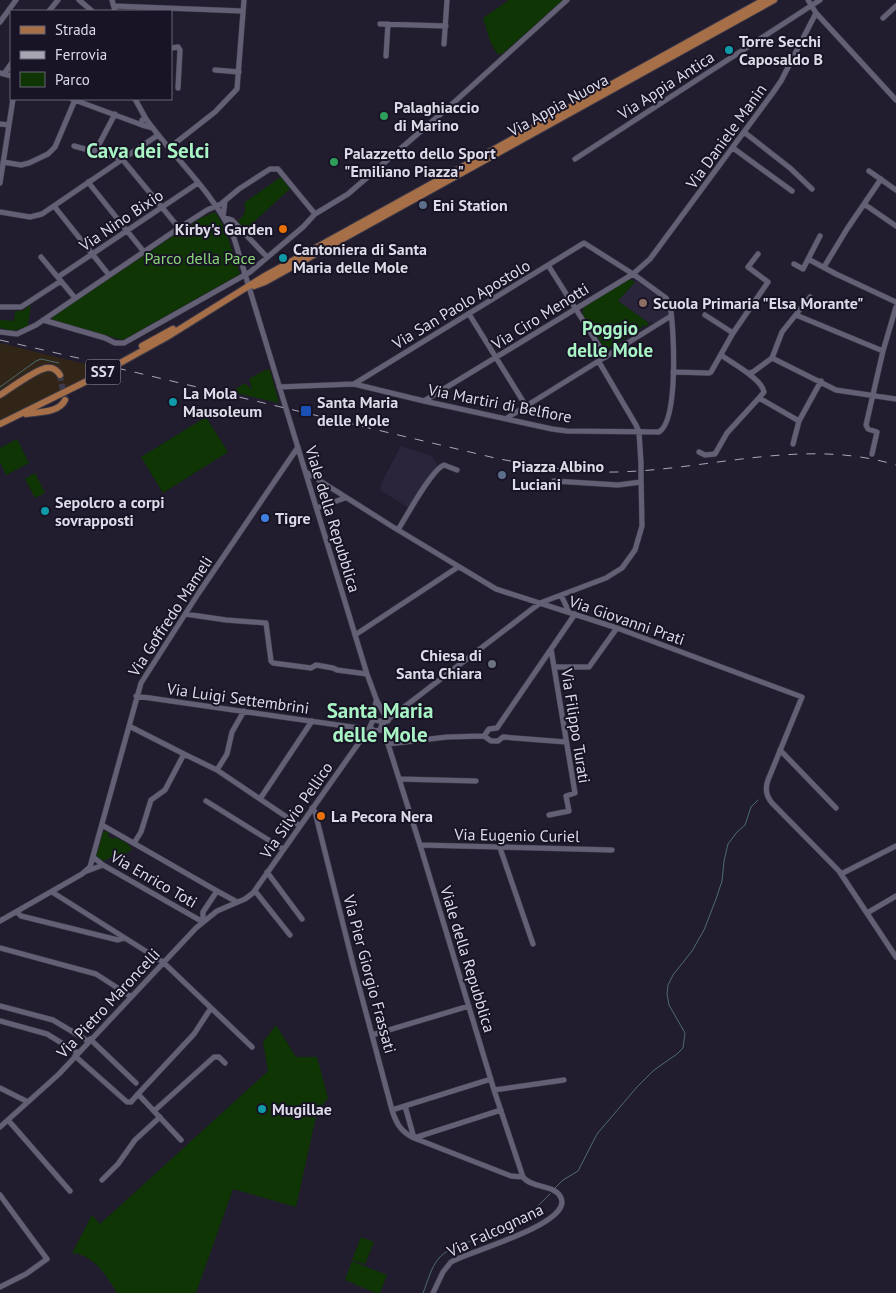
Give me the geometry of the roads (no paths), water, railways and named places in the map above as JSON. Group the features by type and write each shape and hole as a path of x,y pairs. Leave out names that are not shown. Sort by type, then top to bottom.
{"main road":[{"name":"Via Appia Nuova","path":"0,424 134,355 204,315 263,277 764,0"},
{"name":"Via Appia Nuova","path":"248,288 266,282 774,0"},
{"name":"Via Appia Nuova","path":"0,420 84,378 165,333 204,315"},
{"path":"0,395 49,367 57,370 60,375"},
{"path":"20,415 57,408 63,405 66,400"}],"street":[{"path":"0,22 16,0"},
{"path":"50,10 58,0"},
{"path":"79,0 91,10"},
{"path":"169,148 215,112 235,92 238,86 244,0"},
{"path":"444,44 447,0"},
{"path":"43,320 105,338 115,343 124,343 248,273 303,227 315,214 348,194 450,106 567,0"},
{"path":"808,0 816,13 896,100"},
{"name":"Via Appia Antica","path":"575,159 820,0"},
{"path":"114,6 242,11"},
{"path":"883,18 896,6"},
{"name":"Via Daniele Manin","path":"662,243 781,81 816,13"},
{"path":"380,24 446,26"},
{"path":"386,56 388,24"},
{"path":"172,48 178,47 180,50 178,88"},
{"path":"214,70 239,72"},
{"path":"0,184 12,100"},
{"path":"3,162 26,164 50,153 55,146 73,100"},
{"path":"76,100 115,114 143,121 153,128 223,216 248,273 248,288"},
{"path":"136,100 142,113 143,121"},
{"path":"95,152 115,114"},
{"path":"0,124 8,125"},
{"path":"744,132 790,168 812,189"},
{"path":"0,212 34,217 42,214 158,135"},
{"path":"74,146 122,159 179,228"},
{"path":"733,148 792,191"},
{"path":"0,332 21,333 43,320 270,169 276,168 281,171 315,214"},
{"path":"869,171 896,190"},
{"path":"824,267 881,179"},
{"path":"88,182 144,252"},
{"name":"Via Nino Bixio","path":"0,307 19,308 29,302 92,254 198,183"},
{"path":"223,216 226,200"},
{"path":"864,204 896,226"},
{"path":"54,206 110,275"},
{"path":"223,216 232,220 267,257"},
{"path":"794,264 803,269 820,236"},
{"name":"Via San Paolo Apostolo","path":"354,384 581,244 587,243 633,274"},
{"name":"Via Ciro Menotti","path":"424,401 633,274 650,259 662,243"},
{"path":"673,372 710,373 733,333 768,282 748,267 758,254"},
{"path":"41,257 75,298"},
{"path":"808,259 896,302"},
{"path":"548,265 606,357"},
{"path":"507,418 671,316 670,305 666,298 633,274"},
{"name":"Viale della Repubblica","path":"248,288 376,701"},
{"path":"749,373 754,372 772,358 782,332 810,297"},
{"path":"872,454 877,432 868,429 866,425 883,351 896,307"},
{"path":"469,314 526,406"},
{"path":"705,315 733,333"},
{"path":"796,315 883,351"},
{"name":"Via Martiri di Belfiore","path":"279,387 354,384 424,401 567,430 659,432 665,426 672,400 671,316"},
{"path":"699,452 705,455 715,454 727,433 764,392 764,389 749,373 721,355"},
{"path":"772,358 836,390 873,394 896,399"},
{"path":"376,732 388,720 540,604 615,573 629,560 635,550 642,526 639,432 599,362"},
{"path":"793,444 799,422 821,381"},
{"path":"759,398 799,422"},
{"name":"Via Goffredo Mameli","path":"0,922 52,892 90,867 140,683 298,447"},
{"path":"398,530 439,468 444,465 457,470"},
{"name":"Via Giovanni Prati","path":"306,472 345,498 496,589 617,628 802,697 766,785 768,798 841,874 866,913 894,949 896,958"},
{"path":"554,481 618,485 641,479"},
{"path":"317,508 345,498"},
{"path":"355,635 458,566"},
{"path":"484,736 489,729 497,728 551,649 572,613 561,595"},
{"path":"185,614 226,620 266,622 271,661 273,663 311,668 316,665 367,674"},
{"path":"555,667 589,668 617,628"},
{"name":"Via Filippo Turati","path":"550,816 569,811 566,796 575,793 551,649"},
{"name":"Via Luigi Settembrini","path":"136,696 359,728 365,732"},
{"path":"376,701 388,720"},
{"path":"376,701 373,721 370,727 388,743 447,737 484,736"},
{"path":"216,770 226,754 232,732 244,711"},
{"path":"373,721 378,720 382,725"},
{"path":"260,799 312,721"},
{"name":"Viale della Repubblica","path":"382,725 494,1090 523,1177 528,1182"},
{"path":"129,726 216,770 300,826"},
{"name":"Via Silvio Pellico","path":"237,902 250,896 254,891 370,727"},
{"path":"484,736 488,741 494,742 503,737 566,742"},
{"path":"780,750 836,808"},
{"path":"134,843 141,832 151,800 165,790 184,754"},
{"path":"399,779 476,781"},
{"path":"206,801 283,850"},
{"name":"Via Pier Giorgio Frassati","path":"312,808 315,812 392,1110 402,1131 414,1138 511,1176 523,1177"},
{"path":"102,824 237,902"},
{"name":"Via Eugenio Curiel","path":"420,845 612,850"},
{"path":"841,874 896,846"},
{"path":"500,848 533,944"},
{"name":"Via Enrico Toti","path":"93,857 103,865 203,922"},
{"name":"Via Goffredo Mameli","path":"84,872 103,865"},
{"path":"267,872 302,919"},
{"path":"203,922 203,912 217,891"},
{"path":"254,891 290,935"},
{"path":"52,892 163,962 252,1047"},
{"path":"866,913 896,896"},
{"name":"Via Pietro Maroncelli","path":"0,1127 59,1074 130,996 203,922 217,912 237,902"},
{"path":"17,912 21,916 89,933 119,940 124,938"},
{"path":"0,948 96,974 130,996"},
{"path":"0,1006 52,1020 89,1040 136,1082"},
{"path":"372,1035 469,1006"},
{"path":"0,1021 47,1034 76,1054 127,1102 131,1102 194,1034 211,1008"},
{"path":"154,1111 214,1057 218,1056 225,1063"},
{"path":"392,1110 491,1079"},
{"path":"494,1090 564,1080"},
{"path":"0,1088 28,1102"},
{"path":"138,1094 181,1140"},
{"path":"405,1106 414,1138 501,1110"},
{"path":"102,1180 118,1164 135,1140 160,1117"},
{"path":"8,1120 70,1191"},
{"name":"Via Falcognana","path":"433,1293 443,1272 453,1261 538,1226 558,1212 562,1204 560,1195 528,1182"},
{"path":"0,1195 47,1259 26,1274 0,1287"}],"waterway":[{"path":"0,387 36,361 41,359 59,363"},
{"path":"555,1188 563,1180 578,1171 597,1134 637,1087 654,1070 683,1048 685,1033 669,1005 668,985 704,930 722,881 728,844 745,825 751,807 758,800"},
{"path":"423,1293 434,1266 445,1253 462,1244 515,1224 550,1194"}],"tunnel":[{"path":"60,375 65,400"}],"railway":[{"path":"0,340 104,364"},
{"path":"117,368 495,458 555,468 616,472 651,470 792,454 827,454 861,457 896,465"}],"place":[{"name":"Torre Secchi Caposaldo B","path":"729,50"},
{"name":"Palaghiaccio di Marino","path":"384,116"},
{"name":"Palazzetto dello Sport \"Emiliano Piazza\"","path":"334,162"},
{"name":"Eni Station","path":"423,205"},
{"name":"Kirby's Garden","path":"283,229"},
{"name":"Cantoniera di Santa Maria delle Mole","path":"283,258"},
{"name":"Scuola Primaria \"Elsa Morante\"","path":"643,303"},
{"name":"La Mola Mausoleum","path":"173,402"},
{"name":"Santa Maria delle Mole","path":"306,411"},
{"name":"Piazza Albino Luciani","path":"502,475"},
{"name":"Sepolcro a corpi sovrapposti","path":"45,511"},
{"name":"Tigre","path":"265,518"},
{"name":"Chiesa di Santa Chiara","path":"492,664"},
{"name":"La Pecora Nera","path":"321,816"},
{"name":"Mugillae","path":"262,1109"}],"district":[{"name":"Cava dei Selci","path":"148,151"},
{"name":"Poggio delle Mole","path":"610,339"},
{"name":"Santa Maria delle Mole","path":"380,723"}],"park label":[{"name":"Parco della Pace","path":"200,258"}]}
